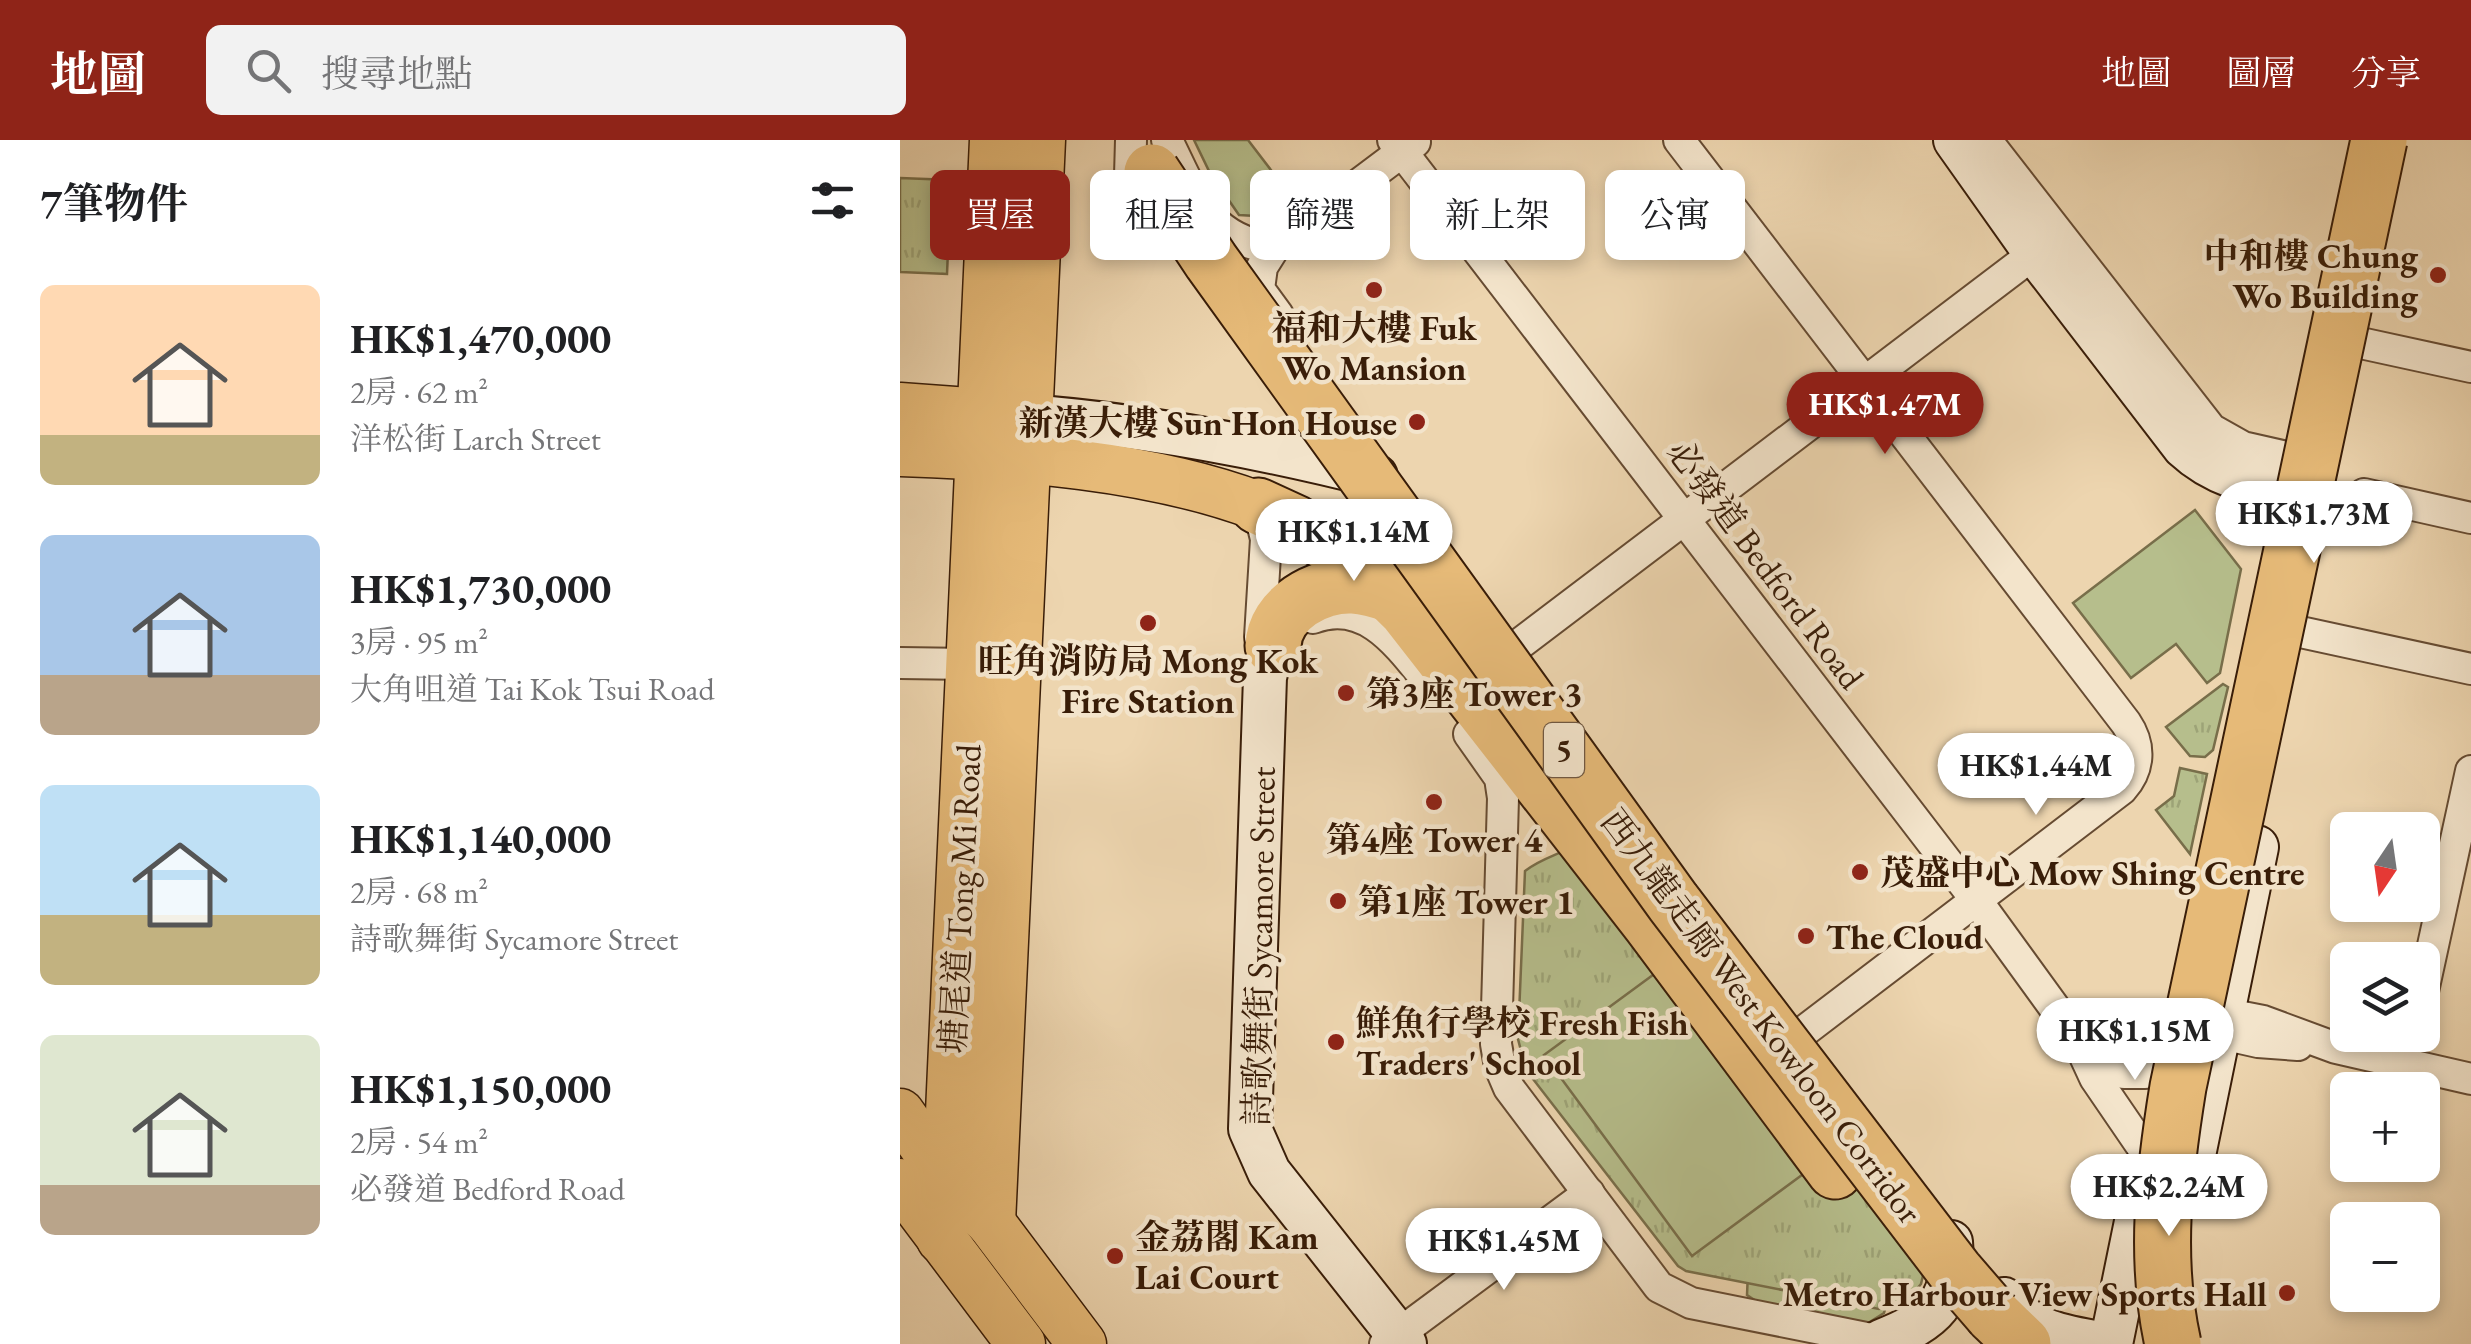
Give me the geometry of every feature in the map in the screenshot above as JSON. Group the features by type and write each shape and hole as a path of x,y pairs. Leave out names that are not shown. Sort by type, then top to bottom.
{"highway":[{"path":"2173,1344 2162,1258 2162,1213 2178,1088 2380,140"},
{"name":"西九龍走廊 West Kowloon Corridor","path":"1139,141 1211,261 1672,902 1955,1271 2008,1330"},
{"path":"1258,506 1326,540 1355,560 1650,923 1835,1171 1906,1245 2008,1330"},
{"path":"1269,662 1273,631 1284,615 1313,595 1352,586 1399,616"}],"main road":[{"name":"塘尾道 Tong Mi Road","path":"991,1223 1004,436 994,140"},
{"name":"塘尾道 Tong Mi Road","path":"941,1238 947,1180 970,664 1004,436 1041,140"},
{"path":"900,407 1228,494 1258,506"},
{"path":"900,452 1004,436"},
{"path":"900,1113 947,1180 991,1223 1082,1344"},
{"path":"900,1183 1021,1344"}],"street":[{"path":"1679,140 2136,741 2137,762 2122,790 1803,1032"},
{"path":"1956,140 2035,253 2184,447 2202,464 2252,484 2296,476"},
{"path":"1986,140 2211,429 2296,476"},
{"path":"2201,1344 2187,1219 2191,1167 2220,1023 2283,628 2296,476 2369,140"},
{"path":"1004,436 1202,439 1302,457 1376,476 1388,484 2005,1300 2031,1326 2109,1344 2210,845 2283,628 2356,342 2400,140"},
{"path":"1139,141 1212,221 1240,241 1250,243"},
{"path":"1139,141 1130,176 1132,186 1219,306 1227,307 1259,289"},
{"path":"1372,170 1405,144"},
{"name":"必發道 Bedford Road","path":"1405,144 1977,900 2075,1036 2104,1064 2124,1073 2156,1069 2172,1044"},
{"path":"1513,649 2035,253"},
{"path":"1266,260 1259,289 1334,396 1337,411 1328,441 1302,457"},
{"path":"2356,342 2471,367"},
{"path":"2364,494 2471,518"},
{"name":"詩歌舞街 Sycamore Street","path":"1258,506 1266,539 1260,647 1269,662 1250,1129 1269,1172 1396,1341"},
{"path":"1399,616 1500,778 1503,833 1496,1044 1500,1067 1508,1088 1646,1274 1674,1296 1692,1303 1889,1342 1918,1326 1944,1300 1953,1266 1950,1227"},
{"path":"2283,628 2471,669"},
{"path":"900,664 970,664"},
{"path":"2434,942 2471,772"},
{"path":"2172,1044 2184,1017 2191,1012 2258,1042 2330,1048"},
{"name":"必發道 Bedford Road","path":"2075,1036 2094,1078 2149,1157"},
{"path":"2415,1052 2471,1080"},
{"path":"1396,1341 1589,1193"}],"green space":[{"path":"1194,140 1248,140 1271,170 1250,170 1250,216 1239,215 1230,202 1230,170 1209,170"},
{"path":"900,178 930,179 930,260 948,260 947,274 900,272"},
{"path":"2195,510 2241,569 2220,673 2207,683 2176,644 2131,678 2073,603"},
{"path":"2223,684 2228,687 2213,750 2205,757 2190,756 2166,727"},
{"path":"2180,768 2207,774 2190,854 2156,810 2174,796"},
{"path":"1577,844 1925,1267 1921,1284 1910,1297 1879,1309 1686,1271 1678,1266 1526,1070 1518,1039 1525,871"},
{"path":"1657,972 1806,1172 1692,1256 1544,1055"},
{"path":"1748,1272 1890,1292 1884,1313 1865,1325 1768,1309 1747,1295"}],"place":[{"name":"中和樓 Chung Wo Building","path":"2438,275"},
{"name":"福和大樓 Fuk Wo Mansion","path":"1374,290"},
{"name":"新漢大樓 Sun Hon House","path":"1417,422"},
{"name":"旺角消防局 Mong Kok Fire Station","path":"1148,623"},
{"name":"第3座 Tower 3","path":"1346,693"},
{"name":"第4座 Tower 4","path":"1434,802"},
{"name":"茂盛中心 Mow Shing Centre","path":"1860,872"},
{"name":"第1座 Tower 1","path":"1338,901"},
{"name":"The Cloud","path":"1806,936"},
{"name":"鮮魚行學校 Fresh Fish Traders' School","path":"1336,1042"},
{"name":"金荔閣 Kam Lai Court","path":"1115,1256"},
{"name":"Metro Harbour View Sports Hall","path":"2287,1293"}]}
